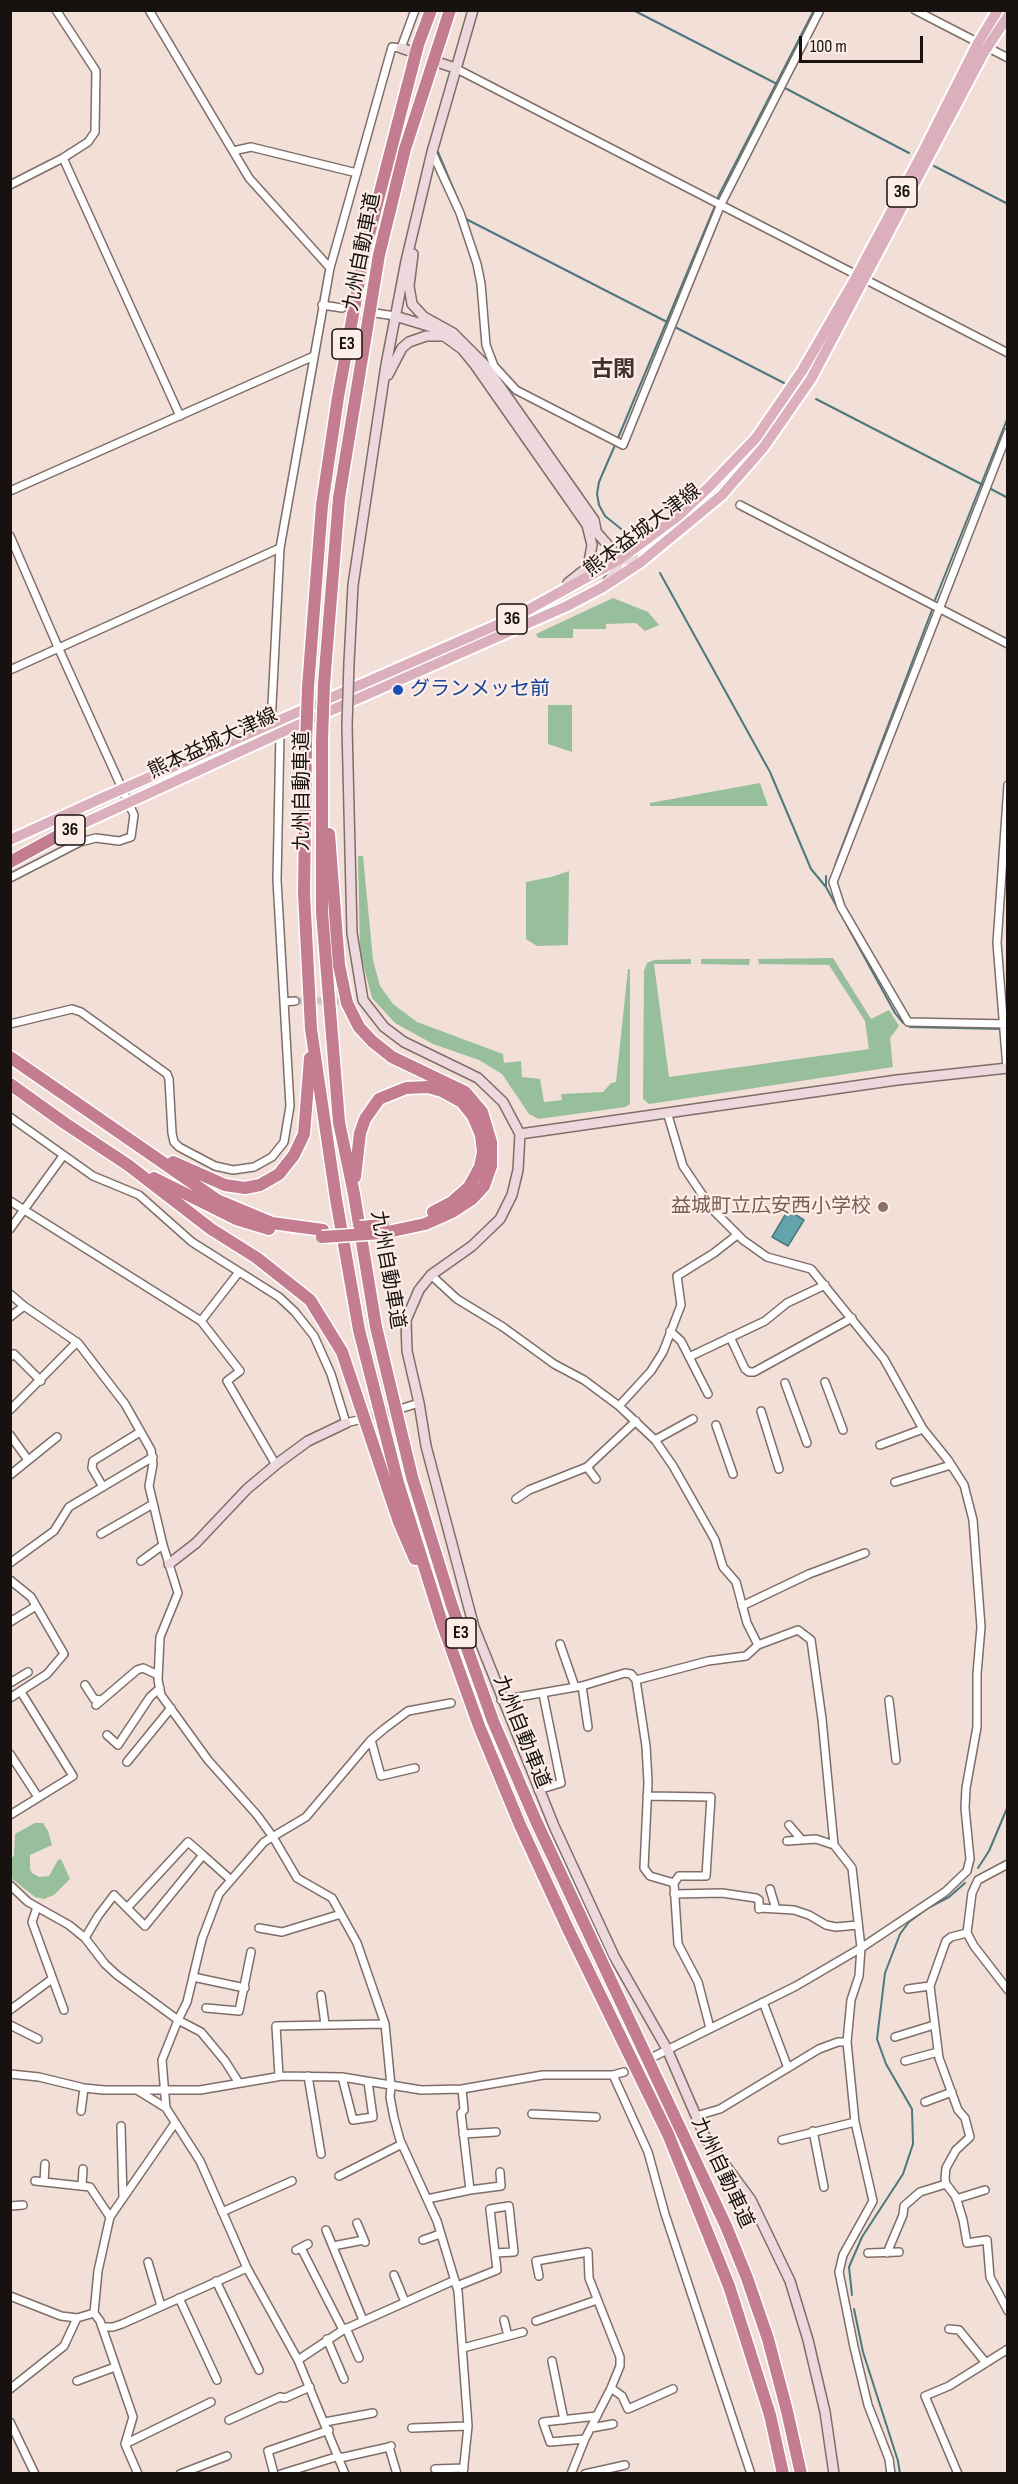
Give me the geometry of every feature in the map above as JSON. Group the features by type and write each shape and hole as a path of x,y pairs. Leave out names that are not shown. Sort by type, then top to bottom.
{"highway":[{"name":"九州自動車道","path":"431,10 418,45 362,262 338,397 322,506 306,743 304,893 311,1029 336,1199 360,1330 398,1483 442,1623 479,1725 520,1825 668,2134 695,2199 729,2286 749,2347 770,2415 783,2474"},
{"name":"九州自動車道","path":"450,10 405,149 380,255 339,498 324,684 322,740 322,912 339,1122 354,1194 376,1327 392,1399 431,1544 452,1606 493,1721 536,1821 726,2226 747,2278 768,2339 788,2410 801,2474"},
{"path":"128,1166 236,1219 271,1230 322,1234 425,1224 472,1200 484,1186 491,1166 491,1142 482,1112 465,1092 392,1057 378,1046 359,1027 347,1003 339,964 322,740"},
{"path":"10,862 63,833"},
{"path":"140,1146 225,1185 245,1188 260,1185 279,1174 294,1155 304,1134 311,1029"},
{"path":"12,1057 217,1200 272,1223 322,1234"},
{"path":"10,1084 128,1166 211,1228 257,1258 310,1300 342,1352 399,1522 442,1623"},
{"path":"354,1194 360,1133 365,1119 379,1100 406,1088 428,1087 453,1096 467,1107 478,1125 483,1152 480,1167 469,1187 452,1202 431,1213 383,1229"}],"main road":[{"name":"熊本益城大津線","path":"10,855 280,733 501,637 603,587 641,561 722,495 763,448 811,379 923,152 983,45 998,10"},
{"name":"熊本益城大津線","path":"983,45 1008,16"},
{"name":"熊本益城大津線","path":"10,840 515,617 620,559 677,517 756,438 802,371 862,276"}],"street":[{"path":"10,185 63,158 88,142 95,132 96,71 56,10"},
{"path":"149,10 249,178 330,268"},
{"path":"271,725 280,548 322,305 330,268 392,47 406,50 415,10"},
{"path":"473,10 432,152 395,316 353,585 347,726 352,933 363,1000 384,1027 404,1042 478,1078 503,1102 520,1134 518,1170 512,1195 500,1219 472,1246 431,1275 419,1290 406,1320 407,1352 419,1402 426,1446 474,1627 501,1700 538,1790 614,1956 667,2049 706,2139 751,2200 790,2281 808,2340 825,2412 834,2474"},
{"path":"432,152 460,213 477,264 486,345 494,366 516,390 623,445 721,204 820,10"},
{"path":"915,10 1008,58"},
{"path":"440,63 455,68 1008,353"},
{"path":"233,151 250,147 357,173"},
{"path":"63,158 180,416"},
{"path":"415,225 409,294 417,311 484,365 594,520 588,567 573,581 527,606 515,617"},
{"path":"322,305 342,308"},
{"path":"375,313 395,316 445,333"},
{"path":"382,388 392,363 409,342 445,333"},
{"path":"10,491 314,356"},
{"path":"1006,1024 908,1022 841,907 833,882 1008,432"},
{"path":"740,505 1008,645"},
{"path":"592,527 620,559 641,561"},
{"path":"10,536 134,815 131,837 119,841 96,838 81,842 10,878"},
{"path":"10,670 280,548"},
{"path":"603,587 615,572 620,559"},
{"path":"10,1024 72,1010 81,1012 166,1074 169,1079 172,1133 174,1142 179,1147 216,1166 233,1170 243,1170 272,1157 284,1142 288,1124 289,1082 277,880 280,733"},
{"path":"520,1134 897,1080 1007,1068 1006,1024 997,943 1008,785"},
{"path":"352,1001 363,1000"},
{"path":"284,1002 295,1001"},
{"path":"655,2056 796,1986 861,1948 945,1892 967,1871 970,1859 965,1808 966,1788 977,1727 976,1674 981,1627 973,1520 964,1485 923,1429 884,1359 811,1269 767,1257 737,1235 712,1209 683,1166 667,1112"},
{"path":"10,1118 93,1176 139,1195 192,1242 279,1297 308,1328 331,1374 346,1423"},
{"path":"10,1229 63,1156"},
{"path":"10,1201 201,1321 240,1371 227,1381 276,1465"},
{"path":"620,1406 651,1371 663,1352 681,1305 676,1276 714,1253 737,1235"},
{"path":"201,1321 239,1272"},
{"path":"431,1275 457,1299 503,1327 554,1364 584,1380 620,1406 655,1440 673,1466 715,1540 723,1567 736,1582 747,1623 758,1645"},
{"path":"689,1357 765,1321 787,1303 825,1285"},
{"path":"10,1294 77,1342 125,1404 153,1457 149,1486 177,1593 177,1599 163,1627 158,1675 161,1695 208,1760 257,1815 297,1878 332,1898 357,1943 386,2024 393,2118 427,2199 456,2283 468,2426 463,2471 435,2469"},
{"path":"10,1317 24,1306"},
{"path":"730,1337 745,1370 749,1372 852,1318"},
{"path":"670,1331 681,1341 708,1394"},
{"path":"11,1408 41,1381 77,1342"},
{"path":"10,1357 14,1354 41,1381"},
{"path":"825,1382 843,1430"},
{"path":"785,1383 807,1443"},
{"path":"403,1408 419,1402"},
{"path":"761,1411 779,1469"},
{"path":"655,1440 693,1419"},
{"path":"169,1564 195,1543 247,1489 276,1465 308,1441 346,1423 358,1420"},
{"path":"516,1498 587,1467 636,1421"},
{"path":"716,1425 733,1474"},
{"path":"880,1445 923,1429"},
{"path":"103,1487 92,1468 93,1461 140,1432"},
{"path":"10,1435 28,1460"},
{"path":"10,1474 57,1437"},
{"path":"10,1563 54,1532 69,1507 153,1457"},
{"path":"895,1482 951,1465"},
{"path":"587,1467 596,1479"},
{"path":"101,1534 153,1504"},
{"path":"141,1561 163,1545"},
{"path":"742,1606 809,1574 865,1553"},
{"path":"10,1580 31,1597 64,1654 47,1674 10,1698"},
{"path":"10,1622 36,1606"},
{"path":"636,1680 708,1661 746,1656 758,1645 798,1630 811,1640 822,1719 834,1845 852,1868 861,1948 859,1976 851,2000 847,2042 855,2122 873,2201 843,2255 839,2272 868,2405 889,2458 891,2474"},
{"path":"560,1644 578,1686 588,1727"},
{"path":"85,1685 99,1703 137,1670 143,1668 158,1675"},
{"path":"10,1683 28,1672"},
{"path":"501,1700 543,1694 625,1673 631,1674 636,1680 646,1746 647,1796 644,1868 650,1875 674,1883"},
{"path":"107,1735 118,1745 150,1697 160,1688"},
{"path":"10,1815 73,1776 21,1692"},
{"path":"538,1790 561,1783 543,1694"},
{"path":"889,1700 896,1760"},
{"path":"166,2108 162,2060 187,2002 202,1939 219,1894 264,1842 306,1817 371,1740 408,1711 452,1703"},
{"path":"127,1762 171,1708"},
{"path":"371,1740 381,1776 415,1768"},
{"path":"10,1754 38,1797"},
{"path":"647,1796 711,1797 706,1876 679,1876 674,1883 678,1944 698,1982 710,2028"},
{"path":"789,1825 801,1839"},
{"path":"786,1840 816,1839 834,1845"},
{"path":"127,1908 188,1842 231,1880"},
{"path":"85,1938 114,1895 145,1926 203,1855"},
{"path":"1007,1990 967,1933 972,1893 978,1880 1008,1864"},
{"path":"967,1871 978,1880"},
{"path":"11,1886 28,1902 69,1925 85,1938 105,1964 117,1975 178,2020 201,2032 225,2061 239,2083"},
{"path":"771,1890 776,1909"},
{"path":"674,1894 722,1893 756,1898 759,1900 759,1909 794,1910 809,1915 826,1925 836,1927 858,1925"},
{"path":"37,1907 32,1922 64,2010"},
{"path":"259,1928 282,1932 341,1914"},
{"path":"967,1933 951,1937 946,1941 930,1986 938,2052 958,2110 965,2118 970,2137 956,2150 946,2168 946,2184 956,2199 967,2243 987,2240 990,2277 1008,2311"},
{"path":"206,2008 239,2011 251,1952"},
{"path":"193,1977 245,1988"},
{"path":"10,2010 52,1979"},
{"path":"908,1989 930,1986"},
{"path":"321,1995 325,2024"},
{"path":"763,2002 788,2068"},
{"path":"279,2076 276,2026 386,2024"},
{"path":"10,2025 38,2039"},
{"path":"895,2037 934,2025"},
{"path":"696,2116 720,2109 819,2049 838,2042 847,2042"},
{"path":"905,2061 938,2052"},
{"path":"10,2073 39,2077 84,2088 200,2090 279,2076 308,2076 342,2077 421,2090 462,2089 543,2076 613,2075 624,2072"},
{"path":"613,2075 648,2152 665,2214 751,2474"},
{"path":"308,2076 321,2154"},
{"path":"342,2077 353,2120 373,2117 368,2082"},
{"path":"81,2111 84,2088"},
{"path":"462,2089 464,2110 461,2113 470,2190"},
{"path":"135,2090 166,2108 200,2161 247,2268 298,2360 329,2430 345,2474"},
{"path":"925,2102 952,2092"},
{"path":"532,2114 596,2117"},
{"path":"782,2140 855,2122"},
{"path":"138,2474 125,2444 134,2419 102,2327 94,2313 98,2271 110,2217 175,2123"},
{"path":"121,2126 123,2198"},
{"path":"813,2131 824,2187"},
{"path":"463,2134 496,2132"},
{"path":"339,2176 402,2144"},
{"path":"44,2182 45,2164"},
{"path":"82,2186 83,2169"},
{"path":"427,2199 501,2186 500,2172"},
{"path":"34,2181 90,2187 110,2217"},
{"path":"222,2211 292,2181"},
{"path":"886,2253 903,2215 904,2206 920,2192 946,2184"},
{"path":"956,2199 985,2190"},
{"path":"10,2206 23,2205"},
{"path":"298,2360 327,2338 363,2320 405,2302 497,2270 495,2253 490,2209 509,2206 514,2252 495,2253"},
{"path":"333,2246 364,2241 357,2223"},
{"path":"326,2230 363,2320"},
{"path":"423,2240 440,2234"},
{"path":"302,2247 358,2358"},
{"path":"539,2276 536,2261 588,2252 589,2278 620,2357 620,2366 611,2388 585,2439 571,2474"},
{"path":"868,2253 899,2253"},
{"path":"148,2262 161,2306"},
{"path":"102,2327 113,2327 247,2268"},
{"path":"393,2275 405,2302"},
{"path":"216,2281 260,2370"},
{"path":"10,2296 47,2312 77,2318 94,2313"},
{"path":"179,2298 217,2380"},
{"path":"536,2321 597,2300"},
{"path":"994,2305 1002,2301"},
{"path":"10,2389 66,2344 77,2318"},
{"path":"504,2320 508,2337"},
{"path":"948,2329 960,2330 986,2363"},
{"path":"463,2348 523,2332"},
{"path":"327,2338 344,2379"},
{"path":"958,2474 925,2396 948,2386 1008,2349"},
{"path":"552,2361 564,2420"},
{"path":"77,2381 115,2367"},
{"path":"229,2420 280,2397 285,2398 310,2387"},
{"path":"611,2388 622,2396 628,2409 673,2388"},
{"path":"125,2444 211,2402"},
{"path":"325,2422 373,2413"},
{"path":"585,2439 550,2442 543,2422 597,2416"},
{"path":"10,2422 35,2474"},
{"path":"591,2428 613,2424"},
{"path":"412,2428 468,2426"},
{"path":"274,2474 268,2451 329,2430"},
{"path":"281,2474 390,2446 397,2474"},
{"path":"180,2474 227,2456"},
{"path":"585,2474 625,2465"}],"green space":[{"path":"613,598 648,612 659,625 645,631 636,623 606,624 606,629 573,629 573,638 538,638 536,634"},
{"path":"548,705 572,705 572,752 548,744"},
{"path":"760,783 768,806 650,806 650,803"},
{"path":"358,856 363,856 373,960 380,986 393,1004 417,1022 503,1054 504,1063 521,1061 522,1077 540,1079 544,1102 562,1100 561,1094 603,1092 611,1083 616,1082 628,969 630,969 630,1104 625,1107 539,1119 529,1114 502,1074 479,1060 433,1044 395,1023 372,998 360,952"},
{"path":"569,871 568,945 537,946 526,939 526,882"},
{"path":"833,958 871,1019 889,1010 899,1026 890,1038 893,1067 649,1104 643,1099 644,971 647,963 654,960 691,959 691,964 654,964 669,1077 869,1049 865,1021 829,965 759,964 758,959"},
{"path":"701,959 750,959 749,965 701,964"},
{"path":"35,1823 43,1823 52,1845 30,1855 32,1873 39,1877 49,1876 58,1860 61,1859 70,1879 54,1895 44,1899 35,1897 11,1878 11,1858 14,1856 15,1834"}],"water":[{"path":"788,1210 804,1220 788,1246 772,1237"}],"waterway":[{"path":"633,10 777,84"},
{"path":"718,197 814,10"},
{"path":"783,87 909,153"},
{"path":"438,152 466,219 669,323"},
{"path":"934,166 1008,204"},
{"path":"618,438 715,206"},
{"path":"675,327 784,383"},
{"path":"816,399 983,485"},
{"path":"935,600 1008,417"},
{"path":"615,445 599,482 597,494 599,505 605,516 630,536"},
{"path":"991,489 1008,498"},
{"path":"660,573 770,772 811,869 826,887 895,1013 903,1023"},
{"path":"835,865 932,610"},
{"path":"826,876 826,887"},
{"path":"910,1027 1001,1029"},
{"path":"978,1868 989,1851 1008,1806"},
{"path":"852,2295 849,2267 862,2237 903,2174 913,2144 912,2109 886,2064 877,2039 885,1973 900,1934 909,1922 928,1908 949,1897 965,1883"},
{"path":"854,2309 863,2352 898,2461 900,2474"}],"tunnel":[{"path":"342,308 373,312"},
{"path":"295,1001 349,1001"},
{"path":"362,1419 398,1410"}],"place":[{"name":"グランメッセ前","path":"398,690"},
{"name":"益城町立広安西小学校","path":"883,1207"}],"district":[{"name":"古閑","path":"613,370"}]}
